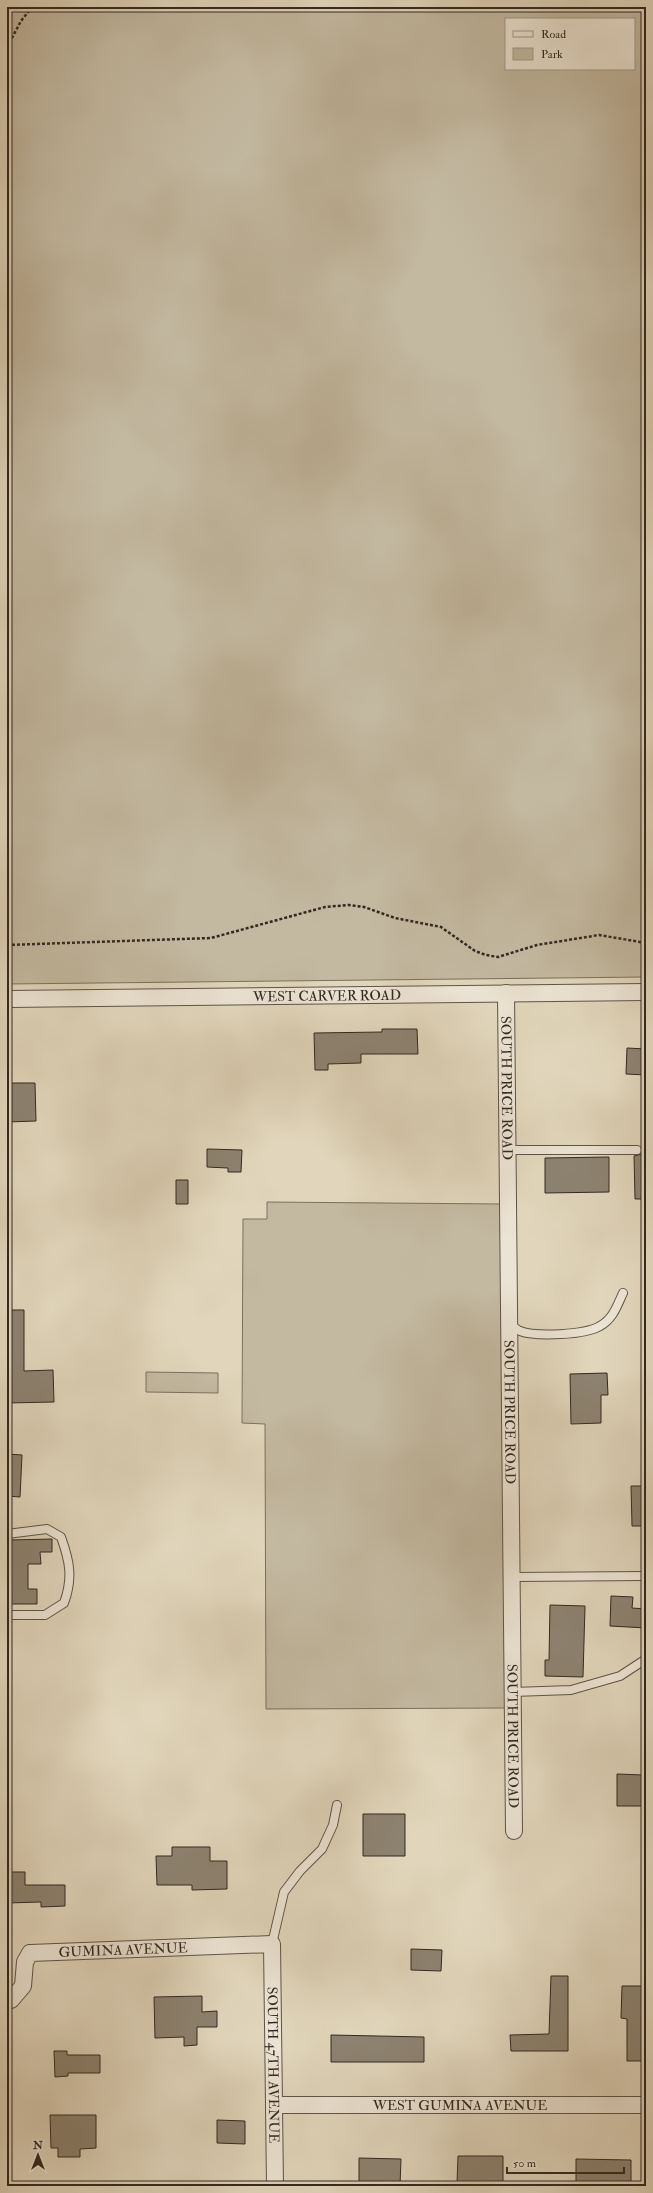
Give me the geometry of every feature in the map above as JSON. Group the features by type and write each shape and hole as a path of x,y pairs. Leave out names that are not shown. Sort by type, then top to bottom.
{"street":[{"name":"WEST CARVER ROAD","path":"7,999 646,992"},
{"name":"SOUTH PRICE ROAD","path":"506,993 514,1831"},
{"name":"GUMINA AVENUE","path":"7,2000 11,2000 23,1986 25,1962 30,1953 272,1944"},
{"name":"SOUTH 47TH AVENUE","path":"272,1944 275,2186"},
{"name":"WEST GUMINA AVENUE","path":"275,2105 646,2105"}],"lane":[{"path":"508,1150 637,1150"},
{"path":"509,1324 520,1331 534,1333 578,1333 600,1326 614,1313 623,1293"},
{"path":"7,1534 47,1529 61,1537 69,1561 70,1587 64,1603 45,1615 7,1615"},
{"path":"512,1577 646,1576"},
{"path":"513,1692 571,1690 620,1676 646,1659"},
{"path":"272,1944 284,1892 300,1871 322,1849 333,1825 337,1805"}],"path":[{"path":"7,47 21,21 32,7"},
{"path":"7,945 211,938 325,907 349,905 364,907 395,918 441,928 474,950 492,956 510,954 537,945 599,935 646,943"}],"green space":[{"path":"7,7 646,7 646,977 7,984"},
{"path":"267,1202 501,1204 506,1708 266,1709 265,1424 242,1423 243,1219 267,1219"},
{"path":"146,1372 218,1373 218,1393 146,1392"}],"building":[{"path":"382,1029 417,1029 418,1054 361,1054 361,1063 328,1064 328,1070 315,1070 314,1033 382,1032"},
{"path":"627,1048 646,1049 646,1075 626,1074"},
{"path":"7,1083 35,1083 36,1121 7,1122"},
{"path":"207,1149 242,1150 241,1172 228,1172 228,1168 207,1167"},
{"path":"646,1153 646,1199 635,1199 634,1156"},
{"path":"609,1157 609,1192 545,1193 545,1158"},
{"path":"176,1180 188,1180 188,1204 176,1204"},
{"path":"7,1310 24,1310 24,1371 53,1370 54,1402 7,1403"},
{"path":"607,1373 608,1395 601,1395 601,1423 571,1424 570,1374"},
{"path":"7,1454 22,1455 20,1497 7,1496"},
{"path":"631,1486 645,1486 646,1526 632,1526"},
{"path":"52,1539 52,1552 40,1552 41,1564 28,1564 28,1589 37,1589 37,1604 7,1604 7,1550 9,1550 9,1540"},
{"path":"611,1596 633,1597 632,1608 646,1609 646,1628 610,1626"},
{"path":"550,1605 585,1606 583,1677 545,1676 545,1660 549,1660"},
{"path":"617,1774 643,1775 643,1806 617,1806"},
{"path":"363,1814 405,1814 405,1856 363,1856"},
{"path":"172,1847 210,1847 210,1861 227,1861 227,1889 192,1890 192,1885 157,1885 156,1856 172,1856"},
{"path":"7,1872 25,1872 25,1885 65,1885 65,1906 41,1907 41,1902 7,1903"},
{"path":"411,1949 442,1950 441,1971 411,1970"},
{"path":"551,1976 568,1976 568,2051 511,2051 510,2035 549,2034"},
{"path":"622,1986 645,1986 646,2061 627,2061 627,2019 621,2018"},
{"path":"202,1996 202,2012 217,2011 217,2027 197,2027 197,2045 184,2046 184,2037 155,2038 154,1997"},
{"path":"331,2035 424,2037 424,2062 331,2062"},
{"path":"54,2051 67,2051 67,2055 100,2055 100,2073 68,2073 68,2076 55,2077"},
{"path":"50,2115 96,2115 96,2148 80,2149 80,2157 58,2157 58,2148 51,2148"},
{"path":"217,2120 245,2121 245,2144 217,2143"},
{"path":"458,2156 503,2156 503,2184 457,2183"},
{"path":"359,2158 401,2159 400,2186 359,2186"},
{"path":"576,2159 631,2160 631,2185 576,2184"}]}
